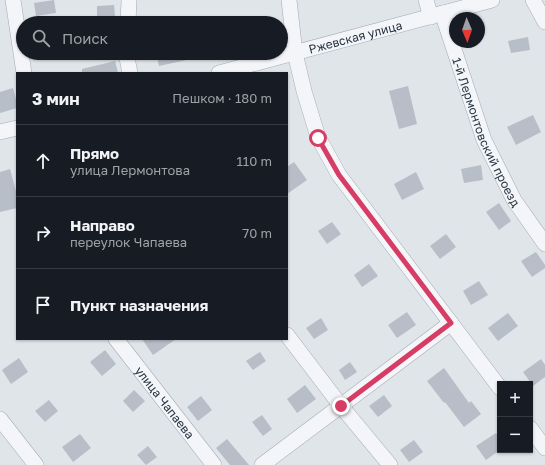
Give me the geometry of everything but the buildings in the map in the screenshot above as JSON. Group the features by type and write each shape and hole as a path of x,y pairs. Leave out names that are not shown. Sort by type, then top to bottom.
{"street":[{"path":"13,0 16,20"},
{"path":"128,16 129,0"},
{"path":"289,0 295,53 304,91 318,138 339,175 497,384"},
{"name":"1-й Лермонтовский проезд","path":"426,0 437,15 484,140 514,200 545,244"},
{"name":"Ржевская улица","path":"288,55 492,0"},
{"path":"533,0 545,22"},
{"path":"22,60 24,72"},
{"path":"127,60 130,72"},
{"name":"Ржевская улица","path":"223,72 268,60"},
{"path":"0,132 16,128"},
{"path":"262,465 451,323"},
{"path":"288,336 341,406 390,465"},
{"name":"улица Чапаева","path":"117,340 214,465"},
{"path":"0,419 36,465"},
{"path":"533,432 545,448"}],"route":[{"path":"318,138 339,175 451,323 341,406"}]}
